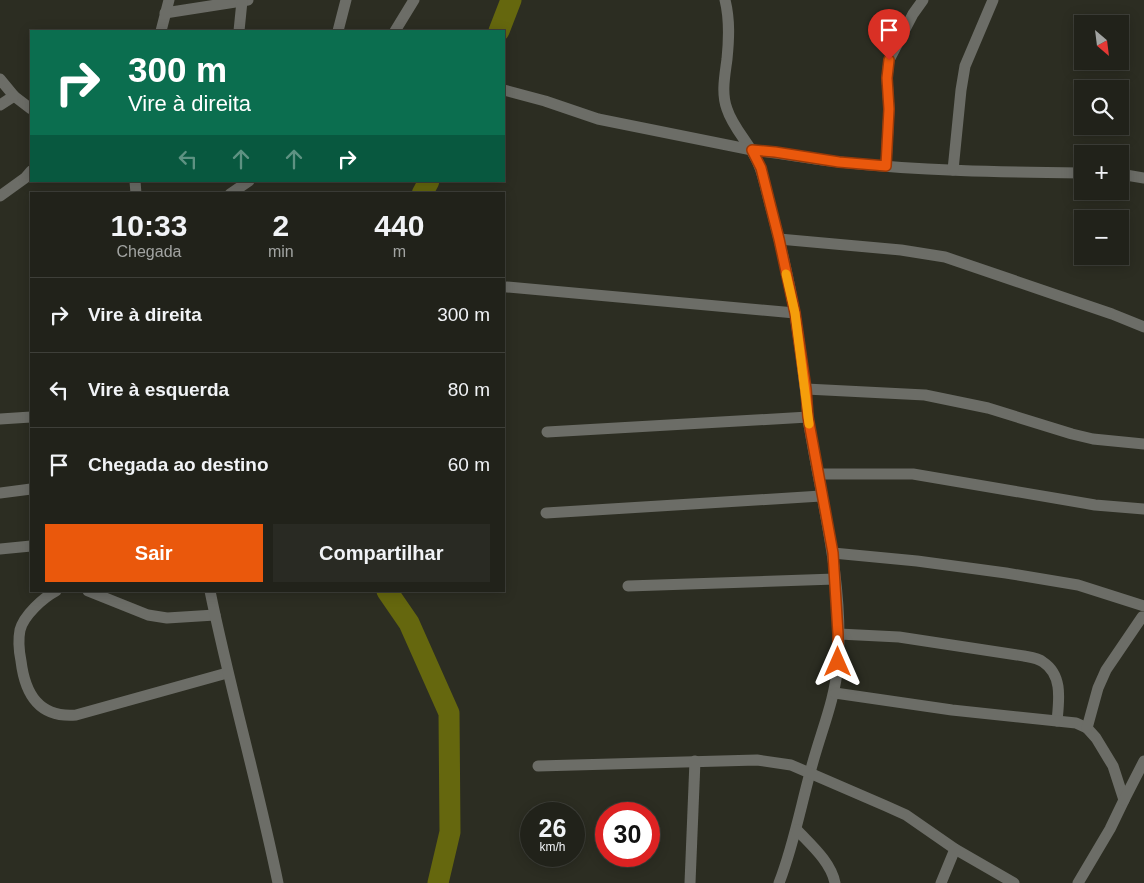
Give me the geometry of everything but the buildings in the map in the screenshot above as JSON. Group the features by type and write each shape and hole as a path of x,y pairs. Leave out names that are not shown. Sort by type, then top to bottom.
{"street":[{"path":"161,30 169,0"},
{"path":"338,30 346,0"},
{"path":"396,30 414,0"},
{"path":"725,0 728,13 729,36 724,83 726,107 761,168 779,239 795,313 808,417 833,553 835,580 838,634 835,693 810,772 797,830 779,883"},
{"path":"886,166 889,60 913,14 923,0"},
{"path":"953,170 965,66 994,0"},
{"path":"165,13 245,1 239,30"},
{"path":"0,79 14,96 30,108"},
{"path":"505,90 545,101 598,119 752,150 839,162 886,166 953,170 1074,173"},
{"path":"0,105 14,96"},
{"path":"0,196 26,178 30,172"},
{"path":"1129,176 1144,178"},
{"path":"233,192 248,182"},
{"path":"779,239 901,250 945,257 1112,314 1144,328"},
{"path":"507,287 795,313"},
{"path":"806,389 925,394 988,408 1093,439 1144,444"},
{"path":"0,419 30,417"},
{"path":"547,432 808,417"},
{"path":"819,474 896,472 1095,505 1144,509"},
{"path":"0,493 30,489"},
{"path":"546,512 821,496"},
{"path":"0,549 30,546"},
{"path":"833,553 917,561 1078,585 1144,614 1106,670 1098,688 1087,728"},
{"path":"628,586 835,580"},
{"path":"54,592 46,597 31,612 20,629 19,647 22,672 31,696 42,708 66,716 76,715 227,673"},
{"path":"90,592 148,615 167,618 215,615"},
{"path":"210,592 227,673 264,818 278,883"},
{"path":"838,634 899,638 1024,656 1042,661 1054,672 1059,690 1057,721"},
{"path":"835,693 952,710 1076,723 1087,728 1096,738 1113,766 1124,800"},
{"path":"538,766 765,760 791,765 906,815 955,850 1014,883"},
{"path":"690,883 695,761"},
{"path":"1078,883 1110,829 1144,761"},
{"path":"797,830 828,864 835,883"},
{"path":"941,883 955,850"}],"waterway":[{"path":"499,30 511,0"},
{"path":"423,192 428,182"},
{"path":"388,592 409,623 449,713 450,832 438,883"}],"slow traffic":[{"path":"786,274 795,313 809,424"}],"route":[{"path":"838,662 833,553 808,417 795,313 761,168 752,150 839,162 886,166 889,60"}]}
